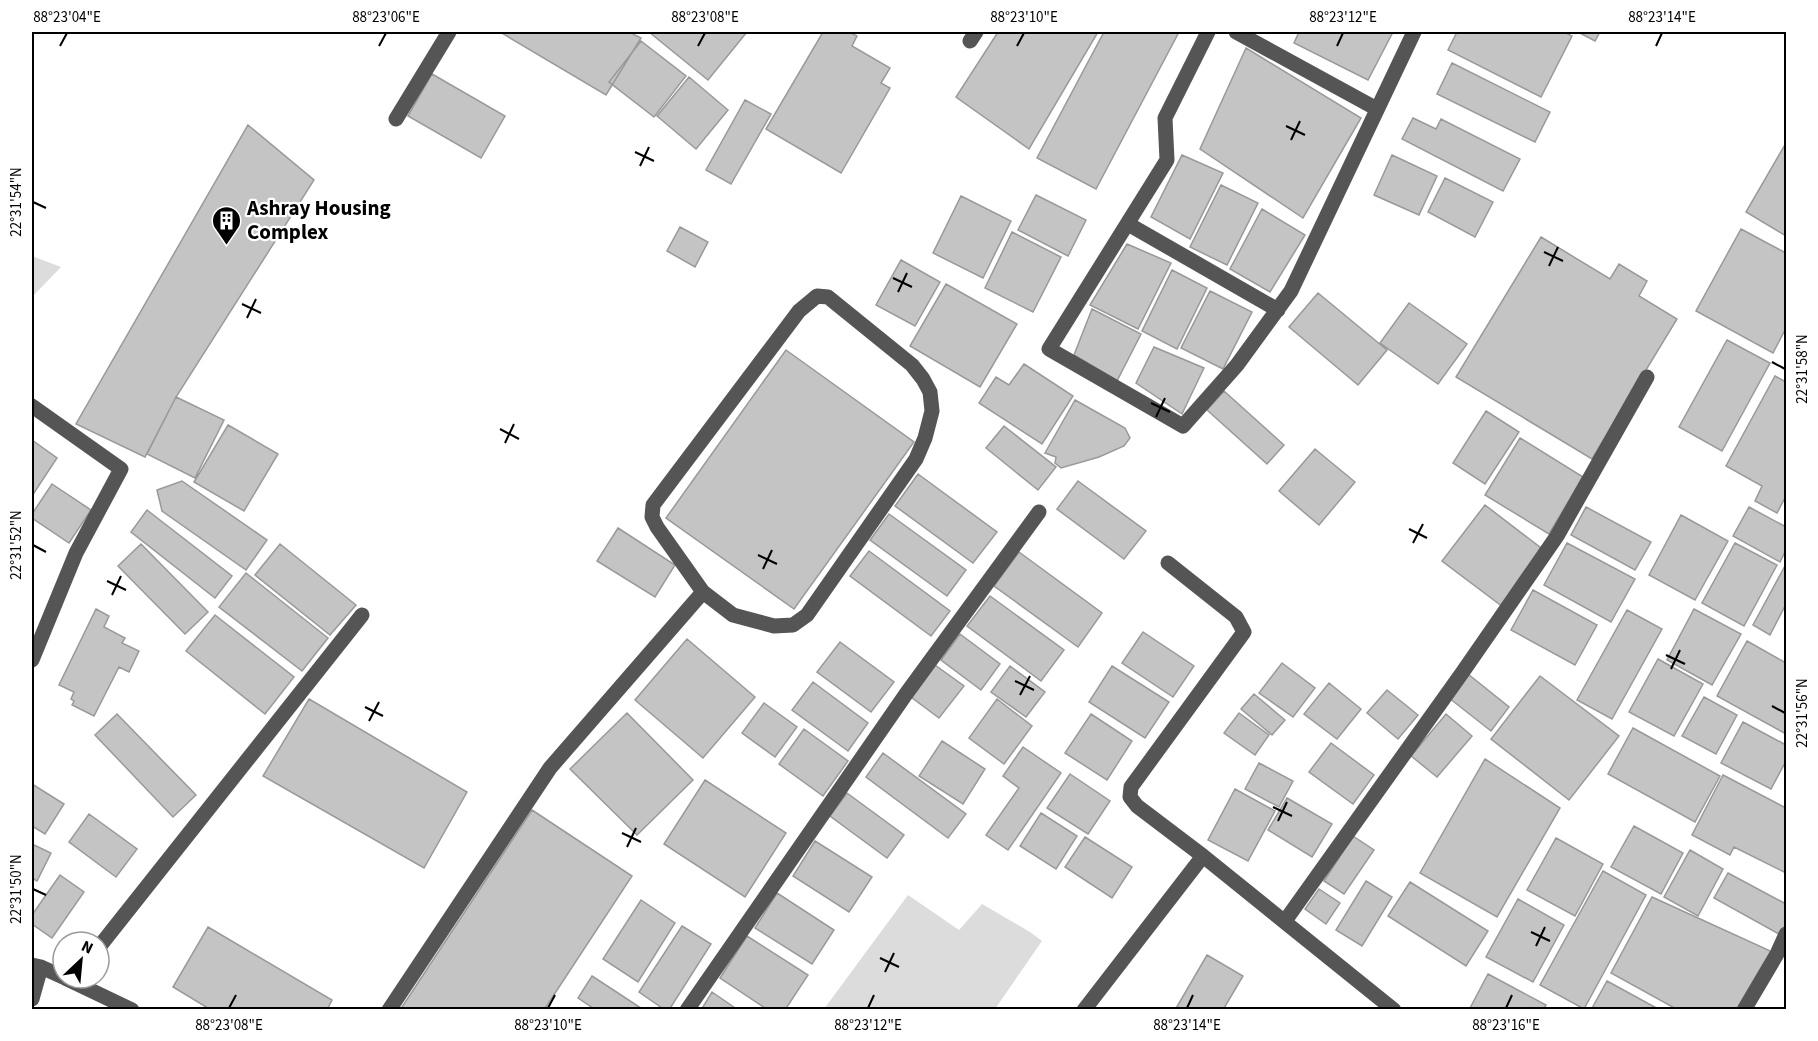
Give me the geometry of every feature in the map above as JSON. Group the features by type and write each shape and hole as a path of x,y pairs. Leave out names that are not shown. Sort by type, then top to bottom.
{"street":[{"path":"396,119 449,32"},
{"path":"1208,32 1165,118 1167,160 1049,349 1182,426 1237,365 1291,291 1414,32"},
{"path":"1236,32 1377,110"},
{"path":"1128,224 1278,310"},
{"path":"817,296 828,297 912,365 924,379 930,392 932,411 925,438 916,459 807,615 793,625 774,626 733,615 703,592 657,527 652,517 653,505 800,311 817,296"},
{"path":"1285,921 1462,674 1557,536 1647,377"},
{"path":"32,406 121,469 76,553 32,660"},
{"path":"687,1010 906,694 1039,512"},
{"path":"1168,564 1236,617 1244,632 1131,787 1130,797 1137,806 1285,921 1394,1010"},
{"path":"389,1010 550,768 703,592"},
{"path":"111,932 362,615"},
{"path":"1084,1010 1203,856"},
{"path":"1744,1010 1786,934"},
{"path":"32,999 36,966 51,972"},
{"path":"91,990 132,1010"}],"shaded area":[{"path":"32,256 61,267 32,297"},
{"path":"908,895 959,930 982,904 1042,941 995,1009 824,1009"}],"building":[{"path":"500,32 629,32 641,38 606,95"},
{"path":"649,32 747,32 708,80"},
{"path":"823,32 849,32 857,36 852,46 890,68 881,83 890,88 841,173 766,129"},
{"path":"998,32 1098,32 1029,149 956,97"},
{"path":"1104,32 1179,32 1096,189 1037,158"},
{"path":"1299,32 1393,32 1368,80 1294,43"},
{"path":"1457,32 1564,32 1572,36 1541,97 1448,50"},
{"path":"1578,32 1600,32 1595,41"},
{"path":"641,41 686,76 654,117 609,82"},
{"path":"1246,48 1361,118 1303,218 1200,149"},
{"path":"1452,63 1550,112 1535,142 1437,94"},
{"path":"432,74 505,116 481,158 408,116"},
{"path":"689,77 728,110 696,149 657,116"},
{"path":"745,100 771,114 731,184 706,170"},
{"path":"1413,118 1436,129 1441,119 1520,159 1503,191 1402,139"},
{"name":"Ashray Housing Complex","path":"248,125 314,180 176,397 145,457 76,424"},
{"path":"1786,143 1786,236 1746,212"},
{"path":"1182,155 1223,173 1190,239 1151,217"},
{"path":"1392,155 1437,176 1419,215 1374,195"},
{"path":"1445,178 1493,202 1475,237 1428,212"},
{"path":"1221,185 1258,203 1227,265 1190,247"},
{"path":"1036,195 1086,220 1068,256 1018,230"},
{"path":"961,196 1011,221 983,278 933,253"},
{"path":"1262,209 1305,235 1270,292 1230,269"},
{"path":"680,227 708,242 695,267 667,251"},
{"path":"1741,229 1786,253 1786,328 1773,353 1696,311"},
{"path":"1012,232 1061,257 1033,312 985,288"},
{"path":"1541,237 1610,279 1619,264 1647,281 1639,296 1677,319 1592,459 1456,377"},
{"path":"1127,244 1171,263 1138,329 1090,305"},
{"path":"901,260 940,282 915,326 876,305"},
{"path":"1172,270 1207,288 1177,349 1142,331"},
{"path":"946,284 1017,324 980,387 910,346"},
{"path":"1210,291 1252,312 1223,369 1181,348"},
{"path":"1318,293 1387,350 1358,385 1289,327"},
{"path":"1409,303 1467,344 1438,384 1380,343"},
{"path":"1092,309 1141,334 1117,381 1074,355"},
{"path":"1727,340 1770,363 1722,451 1679,427"},
{"path":"1154,347 1204,368 1182,414 1136,383"},
{"path":"786,350 914,442 794,609 666,518"},
{"path":"1024,364 1073,396 1042,444 979,403 996,377 1009,385"},
{"path":"1775,376 1786,382 1786,496 1777,513 1755,501 1762,486 1726,466"},
{"path":"1224,391 1284,445 1267,464 1207,410"},
{"path":"176,397 224,420 195,478 147,454"},
{"path":"1075,400 1125,428 1130,438 1124,446 1099,457 1061,468 1055,463 1056,457 1045,453"},
{"path":"1486,411 1519,432 1485,484 1453,463"},
{"path":"228,425 278,454 244,511 194,482"},
{"path":"1004,426 1056,467 1038,490 986,448"},
{"path":"1520,438 1583,477 1549,534 1485,495"},
{"path":"32,440 57,458 32,496"},
{"path":"1315,449 1355,482 1319,525 1279,491"},
{"path":"918,474 997,532 973,563 895,506"},
{"path":"182,481 267,540 246,570 162,511 157,490"},
{"path":"1078,481 1146,531 1124,559 1057,509"},
{"path":"52,484 91,510 69,543 32,518 32,514"},
{"path":"1485,505 1545,551 1503,607 1442,561"},
{"path":"1586,507 1651,542 1635,570 1571,535"},
{"path":"1749,507 1786,527 1786,550 1780,562 1733,536"},
{"path":"147,510 232,576 215,598 131,532"},
{"path":"889,514 966,570 947,596 870,540"},
{"path":"1681,515 1728,541 1695,600 1649,575"},
{"path":"618,528 675,565 655,597 597,561"},
{"path":"1567,543 1635,579 1611,622 1544,585"},
{"path":"1735,543 1777,565 1744,626 1702,603"},
{"path":"141,544 208,612 185,634 118,566"},
{"path":"280,544 356,605 330,635 255,575"},
{"path":"869,551 950,611 931,636 850,576"},
{"path":"1019,552 1102,613 1078,647 994,586"},
{"path":"1786,564 1786,604 1770,635 1753,625"},
{"path":"246,573 328,638 302,671 219,607"},
{"path":"1533,590 1597,625 1575,665 1511,630"},
{"path":"990,596 1064,650 1041,681 967,626"},
{"path":"96,609 109,616 104,627 125,638 122,643 139,651 129,672 119,667 94,716 72,705 74,701 71,699 74,692 59,685"},
{"path":"1694,609 1741,634 1712,685 1667,660"},
{"path":"1627,610 1662,629 1612,719 1577,700"},
{"path":"215,615 294,677 265,714 186,651"},
{"path":"1143,632 1194,666 1173,697 1122,663"},
{"path":"960,634 1000,664 981,690 941,660"},
{"path":"687,639 755,697 703,758 635,700"},
{"path":"1747,641 1786,663 1786,734 1717,696"},
{"path":"840,642 894,682 871,712 817,672"},
{"path":"1658,659 1703,684 1674,736 1629,712"},
{"path":"1282,663 1315,688 1293,717 1259,693"},
{"path":"935,665 964,686 939,718 911,697"},
{"path":"1010,666 1045,692 1026,717 991,692"},
{"path":"1112,666 1169,702 1145,738 1089,702"},
{"path":"1468,674 1509,707 1491,731 1449,698"},
{"path":"1540,676 1619,736 1569,800 1491,739"},
{"path":"813,682 868,723 848,751 792,710"},
{"path":"1329,683 1361,709 1337,739 1304,714"},
{"path":"1387,690 1418,715 1398,739 1367,713"},
{"path":"1254,694 1285,720 1272,735 1241,709"},
{"path":"1704,697 1737,715 1716,754 1682,736"},
{"path":"309,699 467,792 424,868 263,776"},
{"path":"997,699 1032,726 1004,764 969,738"},
{"path":"764,703 797,727 775,757 742,733"},
{"path":"627,713 693,780 637,835 570,769"},
{"path":"1239,713 1269,735 1255,755 1224,733"},
{"path":"117,714 196,795 173,817 95,735"},
{"path":"1091,714 1132,741 1107,780 1065,753"},
{"path":"1446,714 1472,736 1437,777 1411,756"},
{"path":"1743,722 1786,745 1786,761 1771,789 1721,763"},
{"path":"1633,728 1720,776 1695,822 1608,774"},
{"path":"804,729 848,761 823,796 779,764"},
{"path":"942,741 985,769 963,804 919,776"},
{"path":"1331,743 1374,775 1353,804 1309,772"},
{"path":"1023,747 1061,773 1008,850 986,835 1019,788 1003,776"},
{"path":"883,753 966,814 948,838 866,777"},
{"path":"1485,759 1560,808 1497,917 1420,873"},
{"path":"1259,763 1293,781 1279,807 1245,789"},
{"path":"1070,774 1110,801 1088,834 1047,808"},
{"path":"1723,775 1786,808 1786,873 1734,847 1730,855 1692,835"},
{"path":"705,780 786,833 745,897 664,844"},
{"path":"32,784 64,804 45,834 32,826"},
{"path":"1235,789 1275,811 1248,861 1208,840"},
{"path":"847,793 904,835 887,858 830,816"},
{"path":"1287,798 1332,824 1312,857 1268,830"},
{"path":"532,810 632,876 544,1010 400,1010"},
{"path":"1041,813 1077,836 1056,869 1020,846"},
{"path":"89,814 137,849 116,877 69,842"},
{"path":"1634,826 1683,853 1661,894 1611,867"},
{"path":"1353,836 1374,850 1344,894 1324,881"},
{"path":"1085,837 1132,867 1112,898 1065,867"},
{"path":"1556,838 1603,864 1575,916 1527,890"},
{"path":"815,841 872,877 849,912 793,876"},
{"path":"32,844 51,853 37,881 32,878"},
{"path":"1690,850 1723,869 1698,916 1664,897"},
{"path":"1603,871 1646,895 1584,1009 1540,985"},
{"path":"1728,873 1786,904 1786,938 1714,898"},
{"path":"60,875 84,892 58,930 51,930 51,937 32,924 32,915"},
{"path":"1366,881 1392,897 1362,946 1336,930"},
{"path":"1410,882 1488,931 1466,966 1388,916"},
{"path":"1319,889 1340,903 1326,924 1305,909"},
{"path":"777,893 834,930 812,964 755,928"},
{"path":"1652,897 1777,954 1747,1010 1678,1010 1611,973"},
{"path":"1518,899 1564,925 1533,982 1486,957"},
{"path":"641,900 675,923 638,982 603,959"},
{"path":"682,926 711,944 669,1010 665,1010 639,992"},
{"path":"208,927 332,1000 327,1010 211,1010 173,987"},
{"path":"747,936 808,975 785,1010 768,1010 720,978"},
{"path":"1207,955 1243,976 1223,1010 1175,1010"},
{"path":"1488,974 1546,1005 1543,1010 1469,1010"},
{"path":"592,976 644,1010 596,1010 578,998"},
{"path":"1607,981 1660,1010 1591,1010"},
{"path":"712,992 738,1010 701,1010"}],"place":[{"name":"Ashray Housing Complex","path":"226,246"}]}
